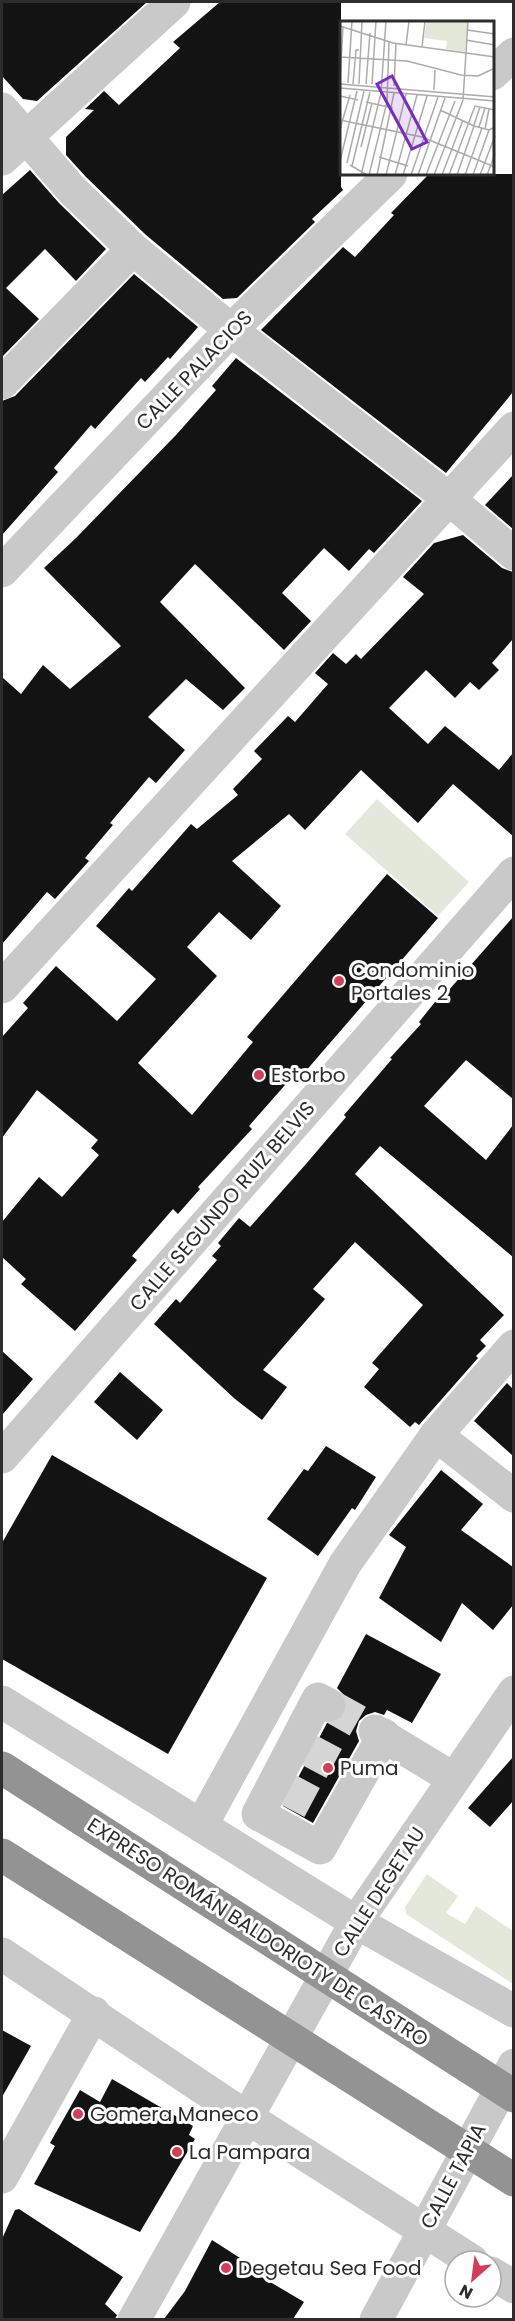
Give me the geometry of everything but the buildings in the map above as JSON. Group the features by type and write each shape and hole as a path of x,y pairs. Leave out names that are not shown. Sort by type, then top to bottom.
{"highway":[{"name":"EXPRESO ROMÁN BALDORIOTY DE CASTRO","path":"2,1768 513,2096"},
{"path":"2,1855 513,2180"}],"street":[{"path":"2,159 174,2"},
{"path":"494,72 513,54"},
{"path":"2,109 72,190 133,249 231,330 448,498 513,554"},
{"name":"CALLE PALACIOS","path":"2,571 231,330 389,176"},
{"path":"2,383 133,249"},
{"path":"2,987 513,428"},
{"name":"CALLE SEGUNDO RUIZ BELVIS","path":"2,1457 513,873"},
{"path":"201,1826 345,1564 436,1435 513,1346"},
{"path":"436,1435 513,1496"},
{"name":"CALLE DEGETAU","path":"134,2319 356,1922 513,1692"},
{"path":"329,1705 318,1699 300,1745 279,1784 258,1814 320,1848 334,1814 380,1733 454,1779"},
{"path":"2,1702 356,1922 513,2011"},
{"path":"258,1723 300,1745"},
{"path":"2,1954 94,2013 248,2118 453,2249"},
{"path":"2,2177 94,2013"},
{"name":"CALLE TAPIA","path":"376,2319 513,2065"}],"shaded area":[{"path":"377,799 469,882 438,916 345,834"},
{"path":"427,1874 458,1896 446,1913 465,1924 476,1906 513,1931 513,1984 406,1914 405,1907"}],"tunnel":[{"path":"329,1705 375,1731"},
{"path":"305,1748 352,1773"},
{"path":"283,1787 330,1812"}],"place":[{"name":"Condominio Portales 2","path":"339,981"},
{"name":"Estorbo","path":"259,1075"},
{"name":"Puma","path":"328,1768"},
{"name":"Gomera Maneco","path":"78,2114"},
{"name":"La Pampara","path":"177,2152"},
{"name":"Degetau Sea Food","path":"226,2268"}]}
